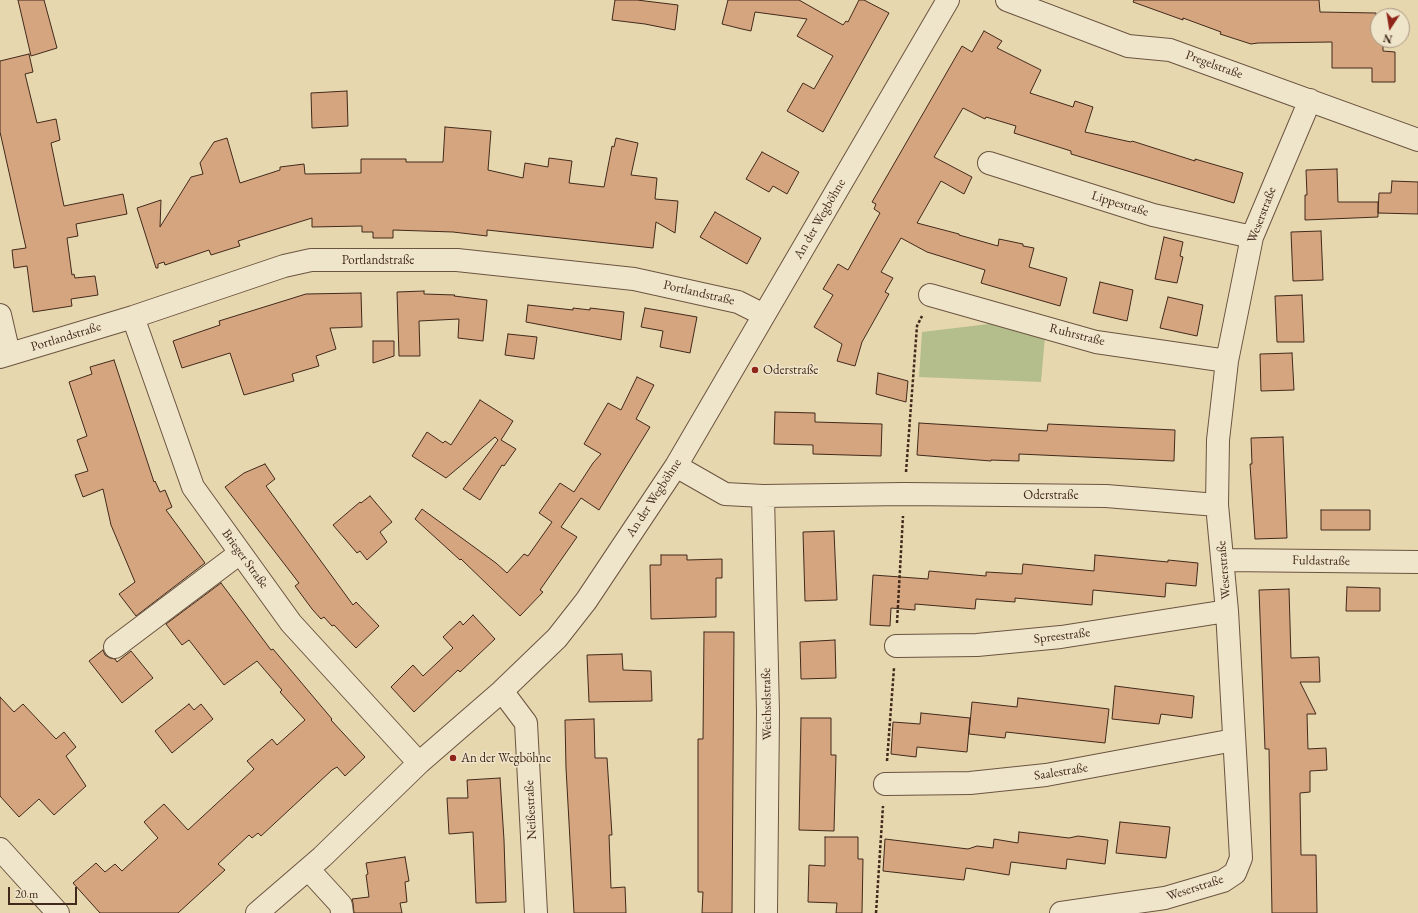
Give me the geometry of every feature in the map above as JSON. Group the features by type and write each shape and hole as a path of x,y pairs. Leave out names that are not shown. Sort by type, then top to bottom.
{"street":[{"name":"An der Wegböhne","path":"257,913 308,869 419,763 502,691 557,638 586,601 676,466 948,0"},
{"name":"Pregelstraße","path":"1007,0 1128,46 1170,50 1418,140"},
{"name":"Weserstraße","path":"1061,913 1165,898 1223,881 1235,873 1241,858 1227,611 1218,505 1218,440 1227,361 1252,237 1310,100"},
{"name":"Lippestraße","path":"989,164 1153,215 1252,237"},
{"name":"Portlandstraße","path":"4,356 133,317 284,266 311,260 449,260 634,279 738,302 764,315"},
{"name":"Ruhrstraße","path":"930,295 1096,342 1227,361"},
{"path":"0,315 4,356"},
{"name":"Brieger Straße","path":"133,317 192,487 291,624 419,763"},
{"name":"Oderstraße","path":"676,466 725,494 763,496 904,494 1106,496 1218,505"},
{"name":"Weichselstraße","path":"763,496 768,712 766,913"},
{"path":"115,647 240,553"},
{"name":"Fuldastraße","path":"1223,560 1418,562"},
{"name":"Spreestraße","path":"896,646 977,645 1061,638 1227,611"},
{"name":"Neißestraße","path":"502,691 526,723 536,913"},
{"name":"Saalestraße","path":"885,784 970,783 1046,775 1234,740"},
{"path":"0,849 58,913"},
{"path":"308,869 341,905 342,913"}],"path":[{"path":"876,913 896,646 904,494 918,326 930,295"}],"green space":[{"path":"997,323 1045,336 1041,382 919,377 922,332"}],"building":[{"path":"18,0 44,0 57,48 31,56"},
{"path":"615,0 637,0 678,5 675,30 645,24 612,20"},
{"path":"728,0 799,0 843,25 846,21 848,22 859,0 864,0 889,13 823,132 787,111 803,83 814,89 833,56 797,36 807,19 755,12 751,31 742,29 722,24"},
{"path":"1134,0 1319,0 1320,12 1370,13 1370,48 1383,48 1383,51 1395,52 1395,82 1372,82 1372,68 1332,68 1332,42 1251,44 1220,34 1221,32 1183,18 1183,20 1133,2"},
{"path":"984,31 1002,41 997,48 1041,70 1030,93 1073,107 1075,101 1093,107 1085,132 1132,141 1195,161 1195,159 1243,173 1234,203 1071,154 1071,151 1014,133 1016,126 986,117 985,119 963,108 934,157 972,177 964,194 941,181 917,223 998,246 999,239 1034,248 1029,267 1067,278 1060,306 981,283 985,270 927,252 901,238 881,272 893,278 885,292 889,294 862,342 855,366 837,361 842,344 814,327 833,295 823,289 838,264 848,270 880,213 874,209 876,204 872,202 962,46 972,52"},
{"path":"29,54 33,72 25,74 37,123 56,119 60,140 51,143 64,206 123,194 127,214 76,224 78,236 67,238 72,275 74,274 75,278 95,276 98,295 71,299 72,306 33,312 27,266 14,268 12,250 26,248 0,132 0,61"},
{"path":"347,91 348,126 312,128 311,93"},
{"path":"445,127 491,131 488,170 523,178 525,163 548,167 549,158 572,161 569,183 604,187 612,146 614,147 616,138 638,143 631,175 657,178 655,199 678,201 675,233 656,222 653,248 487,230 487,236 453,232 393,230 393,238 373,238 373,232 362,232 362,226 312,227 312,218 238,241 240,246 211,255 209,250 165,265 164,262 158,264 158,268 156,268 137,208 161,200 160,227 191,177 203,174 200,163 214,142 227,138 240,183 280,170 280,167 304,164 305,174 361,173 361,159 406,159 406,162 443,162"},
{"path":"762,152 799,172 787,194 773,186 769,192 746,179"},
{"path":"1337,169 1338,202 1378,202 1378,217 1305,220 1305,195 1307,195 1306,170"},
{"path":"1392,181 1418,182 1418,214 1378,213 1379,193 1391,193"},
{"path":"715,212 761,238 747,264 700,237"},
{"path":"1321,231 1323,280 1293,281 1291,232"},
{"path":"1164,237 1183,242 1180,256 1183,257 1177,283 1155,279"},
{"path":"1100,282 1133,290 1127,321 1093,313"},
{"path":"424,291 424,294 455,295 454,296 487,300 483,341 458,338 459,319 419,321 420,356 399,356 397,292"},
{"path":"361,293 362,327 330,328 336,349 316,356 319,366 292,374 294,381 244,395 230,353 182,368 173,341 220,325 219,321 306,294"},
{"path":"1302,295 1304,342 1277,342 1275,296"},
{"path":"1168,297 1203,305 1197,336 1160,328"},
{"path":"528,305 573,310 573,308 590,310 590,308 624,312 621,340 526,322"},
{"path":"645,308 697,317 690,353 660,347 663,331 641,327"},
{"path":"508,334 537,337 534,359 505,355"},
{"path":"373,341 394,341 394,356 373,363"},
{"path":"1292,353 1294,390 1261,391 1260,354"},
{"path":"114,360 154,482 155,481 160,492 165,490 172,507 166,510 205,563 136,616 119,594 135,582 111,525 103,489 83,497 75,475 88,471 77,440 87,436 69,382 92,374 90,367"},
{"path":"878,373 908,381 906,402 876,394"},
{"path":"637,377 654,385 636,419 650,427 599,510 581,498 561,527 577,537 540,590 543,592 520,616 461,559 460,560 415,519 422,509 496,563 507,573 524,554 528,556 552,522 539,513 560,483 574,492 593,463 601,454 584,444 608,403 621,410"},
{"path":"480,400 513,421 501,440 516,449 504,466 502,465 480,500 463,489 498,440 495,437 446,478 412,456 427,432 443,443 445,441 451,445"},
{"path":"775,412 815,413 815,422 882,424 881,456 813,454 813,445 774,444"},
{"path":"919,423 1047,431 1048,424 1175,430 1174,461 1019,454 1019,461 991,461 917,455"},
{"path":"1283,437 1287,538 1255,539 1250,464 1252,464 1251,438"},
{"path":"265,464 275,479 266,486 353,605 356,602 379,626 356,648 334,625 332,626 324,617 321,619 312,609 295,586 299,583 225,487 244,473"},
{"path":"370,496 392,522 380,532 387,542 367,560 360,551 357,553 333,525 360,502 361,503"},
{"path":"1321,510 1370,510 1370,530 1321,530"},
{"path":"834,531 837,600 805,601 803,532"},
{"path":"661,555 687,555 687,560 722,559 722,578 716,578 716,617 651,619 650,565 661,565"},
{"path":"1095,555 1168,562 1168,560 1198,563 1196,586 1166,583 1165,597 1093,590 1092,605 1015,598 1015,602 976,599 975,609 915,604 915,610 891,608 890,626 870,625 873,575 928,579 929,571 986,576 986,572 1022,574 1023,564 1094,571"},
{"path":"221,583 271,650 273,649 332,719 331,720 365,757 345,776 337,767 332,770 261,836 258,833 252,838 249,835 218,864 225,870 178,913 100,913 73,883 96,863 105,872 115,864 122,871 158,838 144,822 164,804 188,830 254,769 247,761 272,739 277,745 305,720 280,692 282,690 257,661 224,685 189,640 182,645 166,624"},
{"path":"1347,587 1380,588 1380,611 1346,611"},
{"path":"1289,589 1291,658 1319,657 1320,682 1300,682 1316,714 1307,714 1308,749 1326,748 1327,770 1310,771 1310,792 1300,793 1301,855 1316,855 1317,913 1272,913 1269,749 1265,749 1259,590"},
{"path":"473,615 495,639 460,672 458,670 414,712 391,687 413,665 423,676 453,648 443,637 460,621 463,625"},
{"path":"704,632 734,632 732,913 702,913 703,892 698,892 698,739 703,739"},
{"path":"835,640 836,678 801,679 800,642"},
{"path":"103,650 105,655 115,659 117,662 131,651 153,678 122,703 89,661"},
{"path":"622,654 623,670 651,671 652,701 589,702 587,655"},
{"path":"1115,686 1194,696 1192,718 1161,714 1159,724 1112,719"},
{"path":"0,697 14,712 23,704 56,739 64,732 76,747 66,756 86,786 54,815 39,799 19,817 0,796"},
{"path":"1018,698 1109,709 1105,743 1006,732 1005,738 969,734 972,702 1017,707"},
{"path":"189,704 194,710 201,704 213,719 172,753 155,731"},
{"path":"921,713 970,718 967,752 917,747 916,757 891,754 893,722 920,724"},
{"path":"801,718 831,718 831,755 836,755 834,831 799,830"},
{"path":"594,719 595,758 607,758 612,835 609,835 611,888 625,887 626,913 574,913 566,768 565,720"},
{"path":"500,778 506,902 476,903 473,832 449,834 447,798 468,798 467,780"},
{"path":"1120,822 1170,827 1166,858 1116,853"},
{"path":"1019,832 1069,838 1078,836 1108,840 1105,864 1067,859 1066,869 1011,862 1009,875 966,868 964,880 883,871 885,839 968,849 977,846 993,848 994,839 1018,843"},
{"path":"825,837 858,837 858,859 863,859 862,913 836,913 837,903 808,902 809,865 825,866"},
{"path":"405,857 409,881 405,882 407,902 400,903 402,913 354,913 352,899 369,897 366,863"}],"place":[{"name":"Oderstraße","path":"755,370"},
{"name":"An der Wegböhne","path":"453,758"}]}
